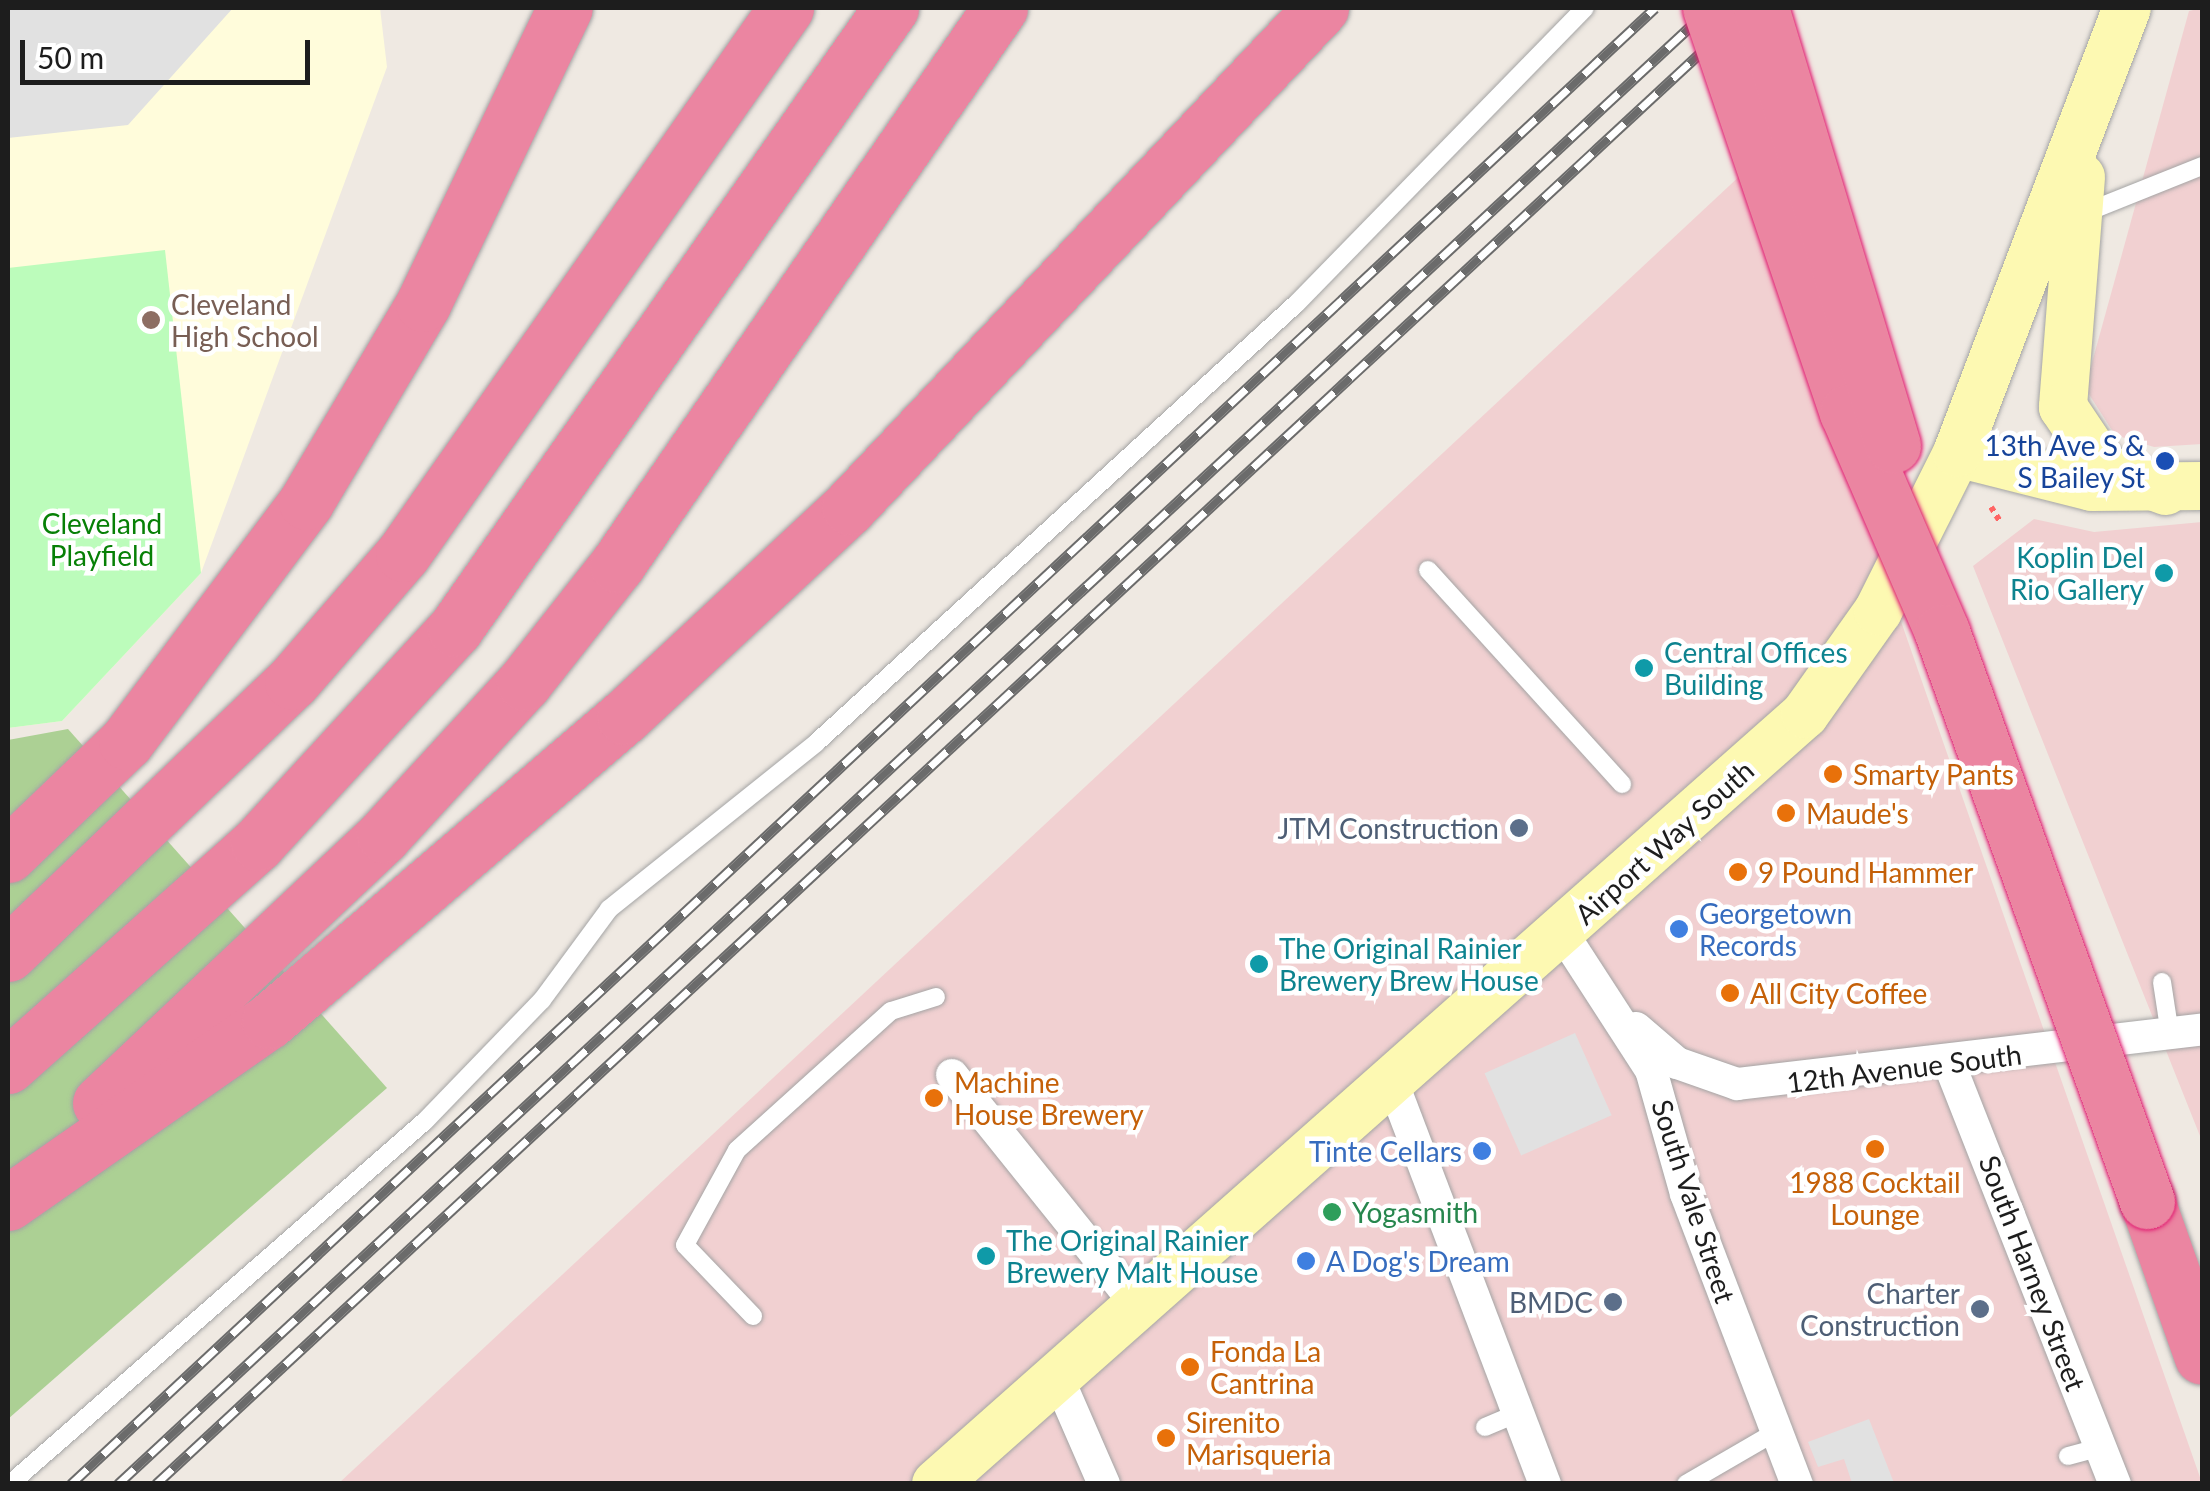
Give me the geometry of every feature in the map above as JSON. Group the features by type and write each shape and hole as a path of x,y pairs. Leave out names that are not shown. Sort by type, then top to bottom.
{"highway":[{"path":"8,855 126,742 306,502 422,304 565,8"},
{"path":"8,954 292,682 403,554 786,8"},
{"path":"8,1066 258,843 454,629 891,8"},
{"path":"8,1184 202,1012 524,683 617,565 1000,8"},
{"path":"8,1203 269,1021 624,717 848,507 1321,8"},
{"path":"1710,8 1847,412 1942,632 2202,1357"},
{"path":"1761,8 1849,276 1942,632"}],"main road":[{"name":"Airport Way South","path":"936,1484 1563,934 1805,714 1878,611 1957,453 2088,101 2127,8"},
{"path":"2088,101 2063,407 2104,468 2184,488"},
{"path":"1957,453 2092,487 2184,488"}],"street":[{"name":"South Vale Street","path":"1563,934 1625,1019 1652,1070 1686,1194 1797,1484"},
{"name":"12th Avenue South","path":"1625,1019 1676,1063 1737,1084 1949,1063 2202,1029"},
{"name":"South Harney Street","path":"1949,1063 2116,1484"},
{"path":"952,1075 1137,1305"},
{"path":"1393,1084 1545,1484"},
{"path":"1058,1376 1104,1484"}],"lane":[{"path":"10,1484 425,1121 542,1000 609,909 816,743 1283,316 1584,8"},
{"path":"2076,216 2202,166"},
{"path":"1428,570 1622,784"},
{"path":"2162,982 2170,1034"},
{"path":"752,1316 685,1245 737,1150 891,1011 936,997"},
{"path":"1485,1428 1518,1413"},
{"path":"1686,1484 1776,1431"},
{"path":"2068,1456 2101,1447"}],"shaded area":[{"name":"Cleveland High School","path":"8,8 380,8 387,67 201,573 62,721 8,728"},
{"path":"8,8 233,8 128,125 8,138"},
{"path":"2202,8 2202,444 2154,447 2115,435 2085,388 2189,11"},
{"path":"1744,172 2202,1483 338,1484"},
{"path":"2034,519 2094,532 2202,522 2202,1141 1973,566"},
{"path":"1575,1033 1612,1115 1521,1155 1485,1073"},
{"path":"1869,1419 1894,1483 1852,1483 1844,1459 1818,1467 1808,1442"}],"green space":[{"name":"Cleveland Playfield","path":"165,250 201,573 62,721 8,728 8,268"},
{"path":"68,729 387,1088 8,1419 8,740"}],"railway":[{"path":"71,1484 1655,8"},
{"path":"118,1484 1710,8"},
{"path":"156,1484 1749,8"}],"place":[{"name":"Cleveland High School","path":"151,320"},
{"name":"13th Ave S & S Bailey St","path":"2165,461"},
{"name":"Koplin Del Rio Gallery","path":"2164,573"},
{"name":"Central Offices Building","path":"1644,668"},
{"name":"Smarty Pants","path":"1833,774"},
{"name":"Maude's","path":"1786,813"},
{"name":"JTM Construction","path":"1519,828"},
{"name":"9 Pound Hammer","path":"1738,872"},
{"name":"Georgetown Records","path":"1679,929"},
{"name":"The Original Rainier Brewery Brew House","path":"1259,964"},
{"name":"All City Coffee","path":"1730,993"},
{"name":"Machine House Brewery","path":"934,1098"},
{"name":"1988 Cocktail Lounge","path":"1875,1149"},
{"name":"Tinte Cellars","path":"1482,1151"},
{"name":"Yogasmith","path":"1332,1212"},
{"name":"The Original Rainier Brewery Malt House","path":"986,1256"},
{"name":"A Dog's Dream","path":"1306,1261"},
{"name":"BMDC","path":"1613,1302"},
{"name":"Charter Construction","path":"1980,1309"},
{"name":"Fonda La Cantrina","path":"1190,1367"},
{"name":"Sirenito Marisqueria","path":"1166,1438"}]}
